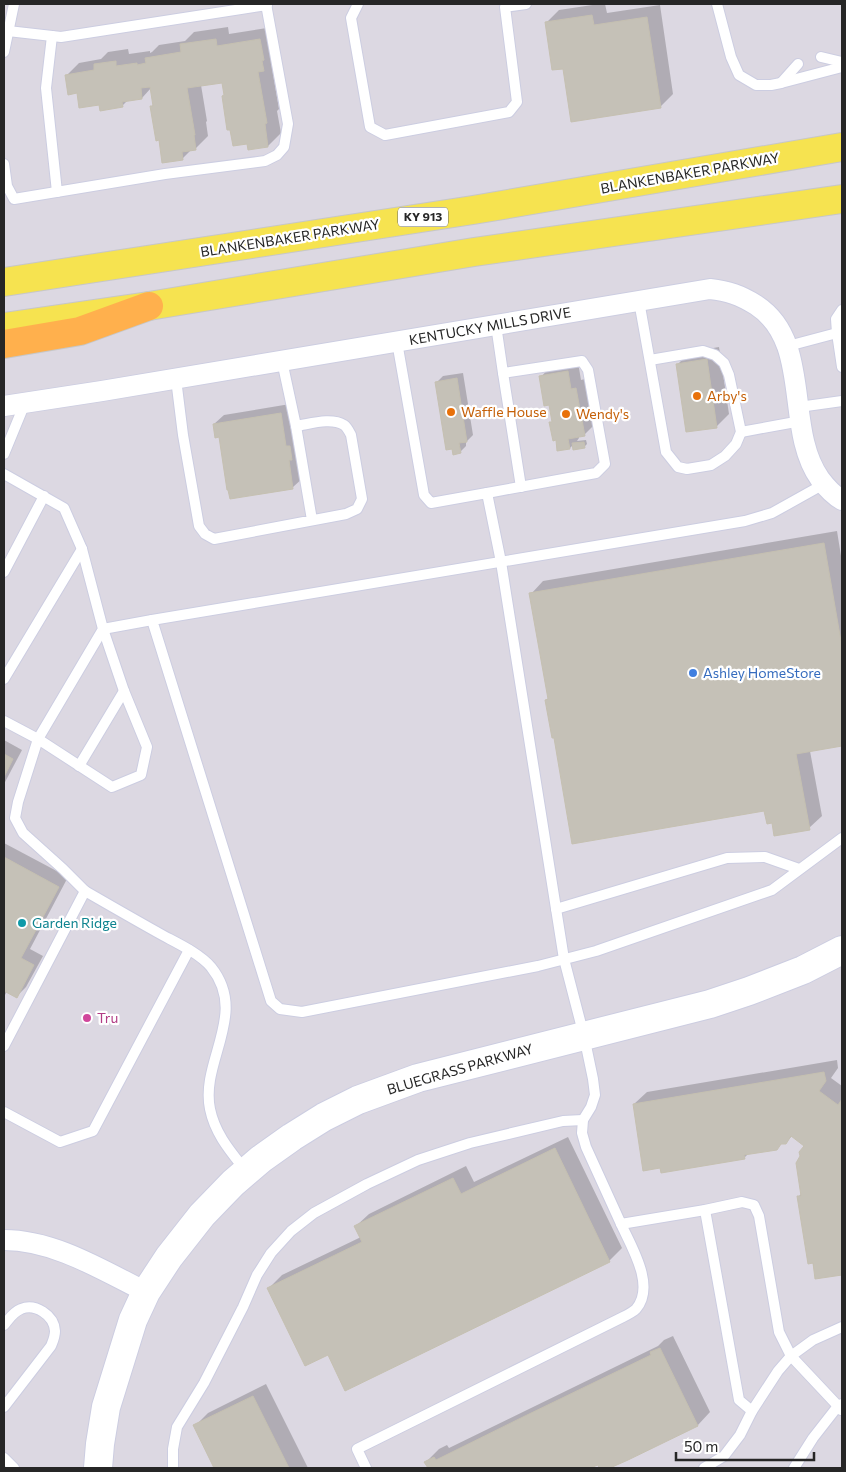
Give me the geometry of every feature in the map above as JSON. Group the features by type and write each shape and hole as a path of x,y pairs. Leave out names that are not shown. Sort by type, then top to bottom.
{"highway":[{"path":"4,344 80,331 149,306"}],"main road":[{"name":"BLANKENBAKER PARKWAY","path":"4,282 473,210 842,148"},
{"path":"4,327 149,306 474,252 842,199"}],"street":[{"name":"KENTUCKY MILLS DRIVE","path":"4,406 710,289 721,290 741,296 761,308 780,331 788,346 810,460 824,484 842,500"},
{"name":"BLUEGRASS PARKWAY","path":"98,1468 106,1407 133,1320 146,1292 169,1257 202,1215 246,1172 292,1137 324,1117 358,1100 418,1078 710,1004 804,970 842,950"},
{"path":"4,1240 34,1244 61,1252 146,1292"}],"lane":[{"path":"4,52 14,4"},
{"path":"4,164 7,186 14,199 165,174 265,161 277,155 284,147 288,124 266,4 61,37 8,31"},
{"path":"358,4 351,18 370,126 385,135 509,112 517,102 504,6 526,4"},
{"path":"717,4 731,57 740,75 756,85 781,83 842,67"},
{"path":"52,36 46,88 57,192"},
{"path":"821,57 842,62"},
{"path":"781,83 798,64"},
{"path":"639,301 666,452 678,467 687,470 711,465 725,456 736,444 741,432 729,375 724,363 715,355 703,351 650,360"},
{"path":"842,310 836,319 842,367"},
{"path":"496,325 521,487"},
{"path":"788,346 837,334"},
{"path":"397,342 424,495 431,503 596,473 605,464 588,370 582,361 503,373"},
{"path":"282,361 296,426 312,520"},
{"path":"176,379 183,435 199,526 205,534 214,539 346,514 357,508 362,499 351,435 346,426 335,422 317,422 296,426"},
{"path":"741,432 842,401"},
{"path":"4,454 25,403"},
{"path":"4,474 64,508 82,550 103,629 124,690 147,747 141,775 112,787 38,739 4,721"},
{"path":"246,1172 214,1125 209,1107 210,1086 225,1019 226,999 220,979 210,965 190,950 85,891 23,833 15,818 18,802 38,739 103,629 745,521 772,513 824,484"},
{"path":"366,1468 357,1449 623,1317 636,1309 642,1298 644,1281 639,1260 586,1147 582,1134 583,1120 592,1107 595,1095 584,1036 564,960 501,562 487,493"},
{"path":"4,572 44,496"},
{"path":"4,680 82,550"},
{"path":"152,620 271,1001 280,1009 302,1012 564,960 772,890 842,838"},
{"path":"79,766 124,690"},
{"path":"556,909 727,858 765,857 799,869"},
{"path":"4,1046 85,891"},
{"path":"4,1112 60,1142 93,1131 190,950"},
{"path":"173,1468 173,1449 177,1427 204,1383 243,1307 257,1275 271,1253 290,1231 323,1208 367,1184 418,1160 470,1142 563,1120 583,1120"},
{"path":"621,1224 742,1202 754,1205 759,1216 779,1332 791,1356 841,1407 812,1438 794,1468"},
{"path":"706,1210 739,1400 752,1411"},
{"path":"4,1325 14,1312 32,1307 45,1313 51,1319 55,1331 51,1346 4,1407"},
{"path":"704,1468 724,1456 740,1435 752,1411 778,1371 791,1356 814,1340 842,1327"},
{"path":"4,1458 14,1468"}],"shaded area":[{"path":"4,4 842,4 842,1468 4,1468"}],"building":[{"path":"592,15 594,25 647,17 661,108 571,122 563,69 552,70 545,22"},
{"path":"216,39 217,46 260,39 264,71 258,72 267,123 265,124 268,147 248,150 247,144 233,146 230,130 227,130 222,83 187,88 196,150 182,152 183,160 162,163 159,140 156,141 150,106 153,106 150,87 141,88 142,99 122,102 123,107 100,111 99,105 79,108 77,93 68,95 65,75 94,70 94,64 116,61 116,66 137,63 137,65 146,63 145,58 181,52 180,44"},
{"name":"Arby's","path":"707,359 717,428 686,432 676,364"},
{"name":"Wendy's","path":"568,371 571,389 576,388 585,436 568,439 570,449 557,451 556,440 553,441 549,422 552,422 549,405 544,406 539,376"},
{"name":"Waffle House","path":"457,378 467,442 459,443 461,453 453,455 452,449 446,450 435,382"},
{"path":"281,413 286,446 290,446 292,460 289,460 293,489 230,499 219,437 215,438 213,424"},
{"path":"584,442 585,448 573,450 572,443"},
{"name":"Ashley HomeStore","path":"824,543 842,647 842,746 796,754 810,830 774,836 772,823 767,824 764,811 572,844 554,738 552,738 545,700 548,699 529,593"},
{"path":"4,754 13,759 4,777"},
{"name":"Garden Ridge","path":"4,857 59,887 21,958 34,965 17,998 4,991"},
{"path":"824,1072 826,1081 819,1091 838,1105 842,1099 842,1275 815,1279 813,1263 808,1264 797,1196 801,1196 796,1163 800,1156 799,1152 804,1146 791,1136 786,1144 781,1144 777,1150 744,1155 745,1159 661,1173 660,1168 643,1171 633,1104"},
{"path":"555,1148 610,1262 345,1391 328,1355 305,1366 267,1288 362,1242 354,1226 360,1223 453,1178 461,1194"},
{"path":"660,1348 698,1426 628,1460 610,1468 599,1468 598,1465 590,1468 428,1468 424,1462 434,1457 436,1460 651,1355 650,1352"},
{"path":"253,1396 289,1468 214,1468 193,1425"}],"place":[{"name":"Arby's","path":"697,396"},
{"name":"Waffle House","path":"451,412"},
{"name":"Wendy's","path":"566,414"},
{"name":"Ashley HomeStore","path":"693,673"},
{"name":"Garden Ridge","path":"22,923"},
{"name":"Tru","path":"87,1018"}]}
